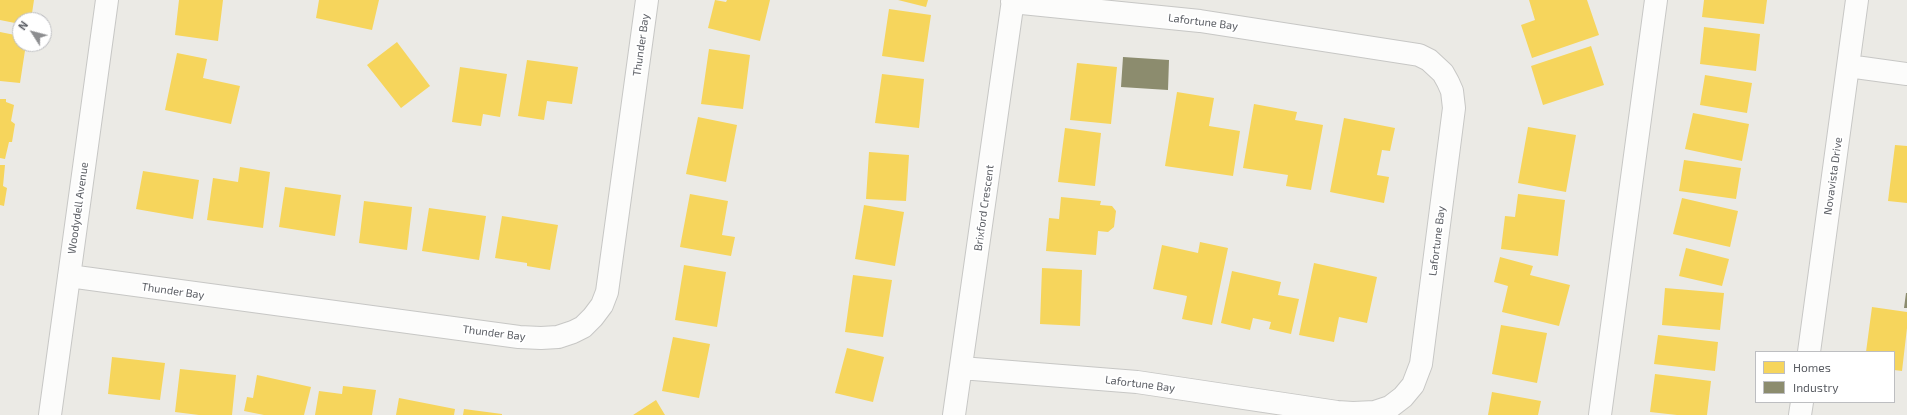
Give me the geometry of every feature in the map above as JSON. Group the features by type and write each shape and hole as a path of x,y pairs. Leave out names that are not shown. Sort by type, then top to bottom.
{"street":[{"name":"Woodydell Avenue","path":"50,415 107,0"},
{"name":"Thunder Bay","path":"69,276 519,337 558,337 573,332 583,327 593,317 602,305 607,292 647,0"},
{"path":"1600,415 1656,0"},
{"name":"Novavista Drive","path":"1809,351 1857,0"},
{"name":"Brixford Crescent","path":"954,415 1013,1"},
{"name":"Lafortune Bay","path":"961,368 1137,382 1337,412 1353,413 1375,412 1390,407 1413,385 1421,364 1454,108 1452,91 1448,82 1443,73 1429,60 1412,54 1200,21 1013,1"},
{"path":"1848,66 1907,74"},
{"path":"1800,415 1802,403"}],"building: Homes":[{"path":"0,0 34,0 32,12 12,12 12,22 0,20"},
{"path":"179,0 223,0 218,41 175,35"},
{"path":"319,0 379,0 372,30 316,18"},
{"path":"715,0 726,2 727,0 770,0 760,41 708,28"},
{"path":"898,0 928,0 926,7"},
{"path":"1529,0 1587,0 1599,35 1532,58 1521,25 1535,20"},
{"path":"1704,0 1767,0 1764,24 1702,17"},
{"path":"889,9 931,15 924,62 882,56"},
{"path":"1704,27 1760,34 1756,71 1700,64"},
{"path":"0,32 12,34 12,52 25,52 20,83 0,81"},
{"path":"397,42 430,86 401,108 367,65"},
{"path":"1591,46 1604,85 1543,105 1531,66"},
{"path":"709,49 750,55 743,109 701,104"},
{"path":"177,53 207,59 203,78 240,86 231,124 165,110"},
{"path":"527,60 578,67 572,104 547,101 544,120 518,116"},
{"path":"1077,63 1117,67 1111,124 1070,120"},
{"path":"460,67 507,74 500,117 483,114 481,126 452,122"},
{"path":"882,74 924,79 919,128 875,123"},
{"path":"1705,75 1752,83 1747,113 1700,105"},
{"path":"1177,92 1214,98 1209,126 1240,131 1233,176 1165,166"},
{"path":"0,99 6,99 6,102 14,105 11,121 15,124 12,142 9,142 5,159 0,158"},
{"path":"1254,104 1297,112 1295,120 1323,125 1311,190 1286,186 1288,175 1243,168"},
{"path":"1693,113 1749,124 1742,161 1685,149"},
{"path":"698,117 737,125 726,182 686,174"},
{"path":"1344,118 1395,128 1390,151 1382,150 1377,175 1389,177 1384,203 1330,192"},
{"path":"1528,127 1576,135 1566,192 1518,183"},
{"path":"1065,128 1101,133 1095,186 1058,182"},
{"path":"1895,145 1907,146 1907,203 1888,201"},
{"path":"869,152 909,155 906,201 866,199"},
{"path":"1684,160 1741,168 1736,199 1679,191"},
{"path":"0,165 5,165 3,186 7,188 4,206 0,205"},
{"path":"240,167 270,172 263,228 207,220 213,178 238,182"},
{"path":"143,171 199,180 193,219 136,209"},
{"path":"285,187 341,195 335,236 279,227"},
{"path":"690,194 728,201 722,235 735,237 731,256 680,247"},
{"path":"1518,194 1565,200 1558,256 1501,249 1505,216 1515,217"},
{"path":"1061,197 1101,201 1100,205 1112,206 1116,211 1114,227 1108,232 1098,231 1096,255 1046,251 1049,218 1059,219"},
{"path":"1682,198 1738,211 1730,247 1673,234"},
{"path":"364,201 412,207 407,250 359,243"},
{"path":"864,205 904,212 895,266 855,259"},
{"path":"429,208 486,216 479,260 422,251"},
{"path":"502,216 558,225 550,270 527,266 527,263 495,258"},
{"path":"1200,242 1228,248 1212,325 1182,319 1187,296 1153,289 1162,245 1198,253"},
{"path":"1686,248 1729,259 1722,286 1679,276"},
{"path":"1500,257 1533,266 1530,275 1570,285 1559,326 1502,312 1508,286 1494,282"},
{"path":"1314,263 1377,277 1367,323 1339,317 1334,342 1299,335"},
{"path":"684,265 726,272 717,327 675,320"},
{"path":"1042,268 1082,270 1080,326 1040,324"},
{"path":"1232,271 1281,282 1278,295 1299,299 1291,334 1269,329 1271,322 1253,318 1250,330 1221,323"},
{"path":"853,275 892,280 883,337 845,332"},
{"path":"1665,288 1724,293 1720,330 1662,325"},
{"path":"1872,307 1907,312 1907,328 1902,371 1895,370 1895,351 1866,351"},
{"path":"1501,325 1547,333 1537,383 1492,374"},
{"path":"1658,335 1718,342 1715,371 1654,364"},
{"path":"673,337 710,344 699,398 662,391"},
{"path":"847,348 884,357 873,402 835,393"},
{"path":"112,357 165,363 160,400 108,394"},
{"path":"180,369 236,375 232,415 199,415 175,412"},
{"path":"1655,374 1711,381 1707,415 1677,415 1650,412"},
{"path":"257,375 311,387 304,415 264,415 244,411 247,397 253,398"},
{"path":"343,386 376,390 372,415 315,415 319,391 342,394"},
{"path":"1492,392 1541,401 1538,415 1488,415"},
{"path":"399,398 455,409 454,415 396,415"},
{"path":"656,400 665,415 633,415"},
{"path":"464,409 502,414 502,415 463,415"}],"building: Industry":[{"path":"1123,57 1169,60 1168,90 1121,87"},
{"path":"1906,293 1907,308 1904,308"}]}
